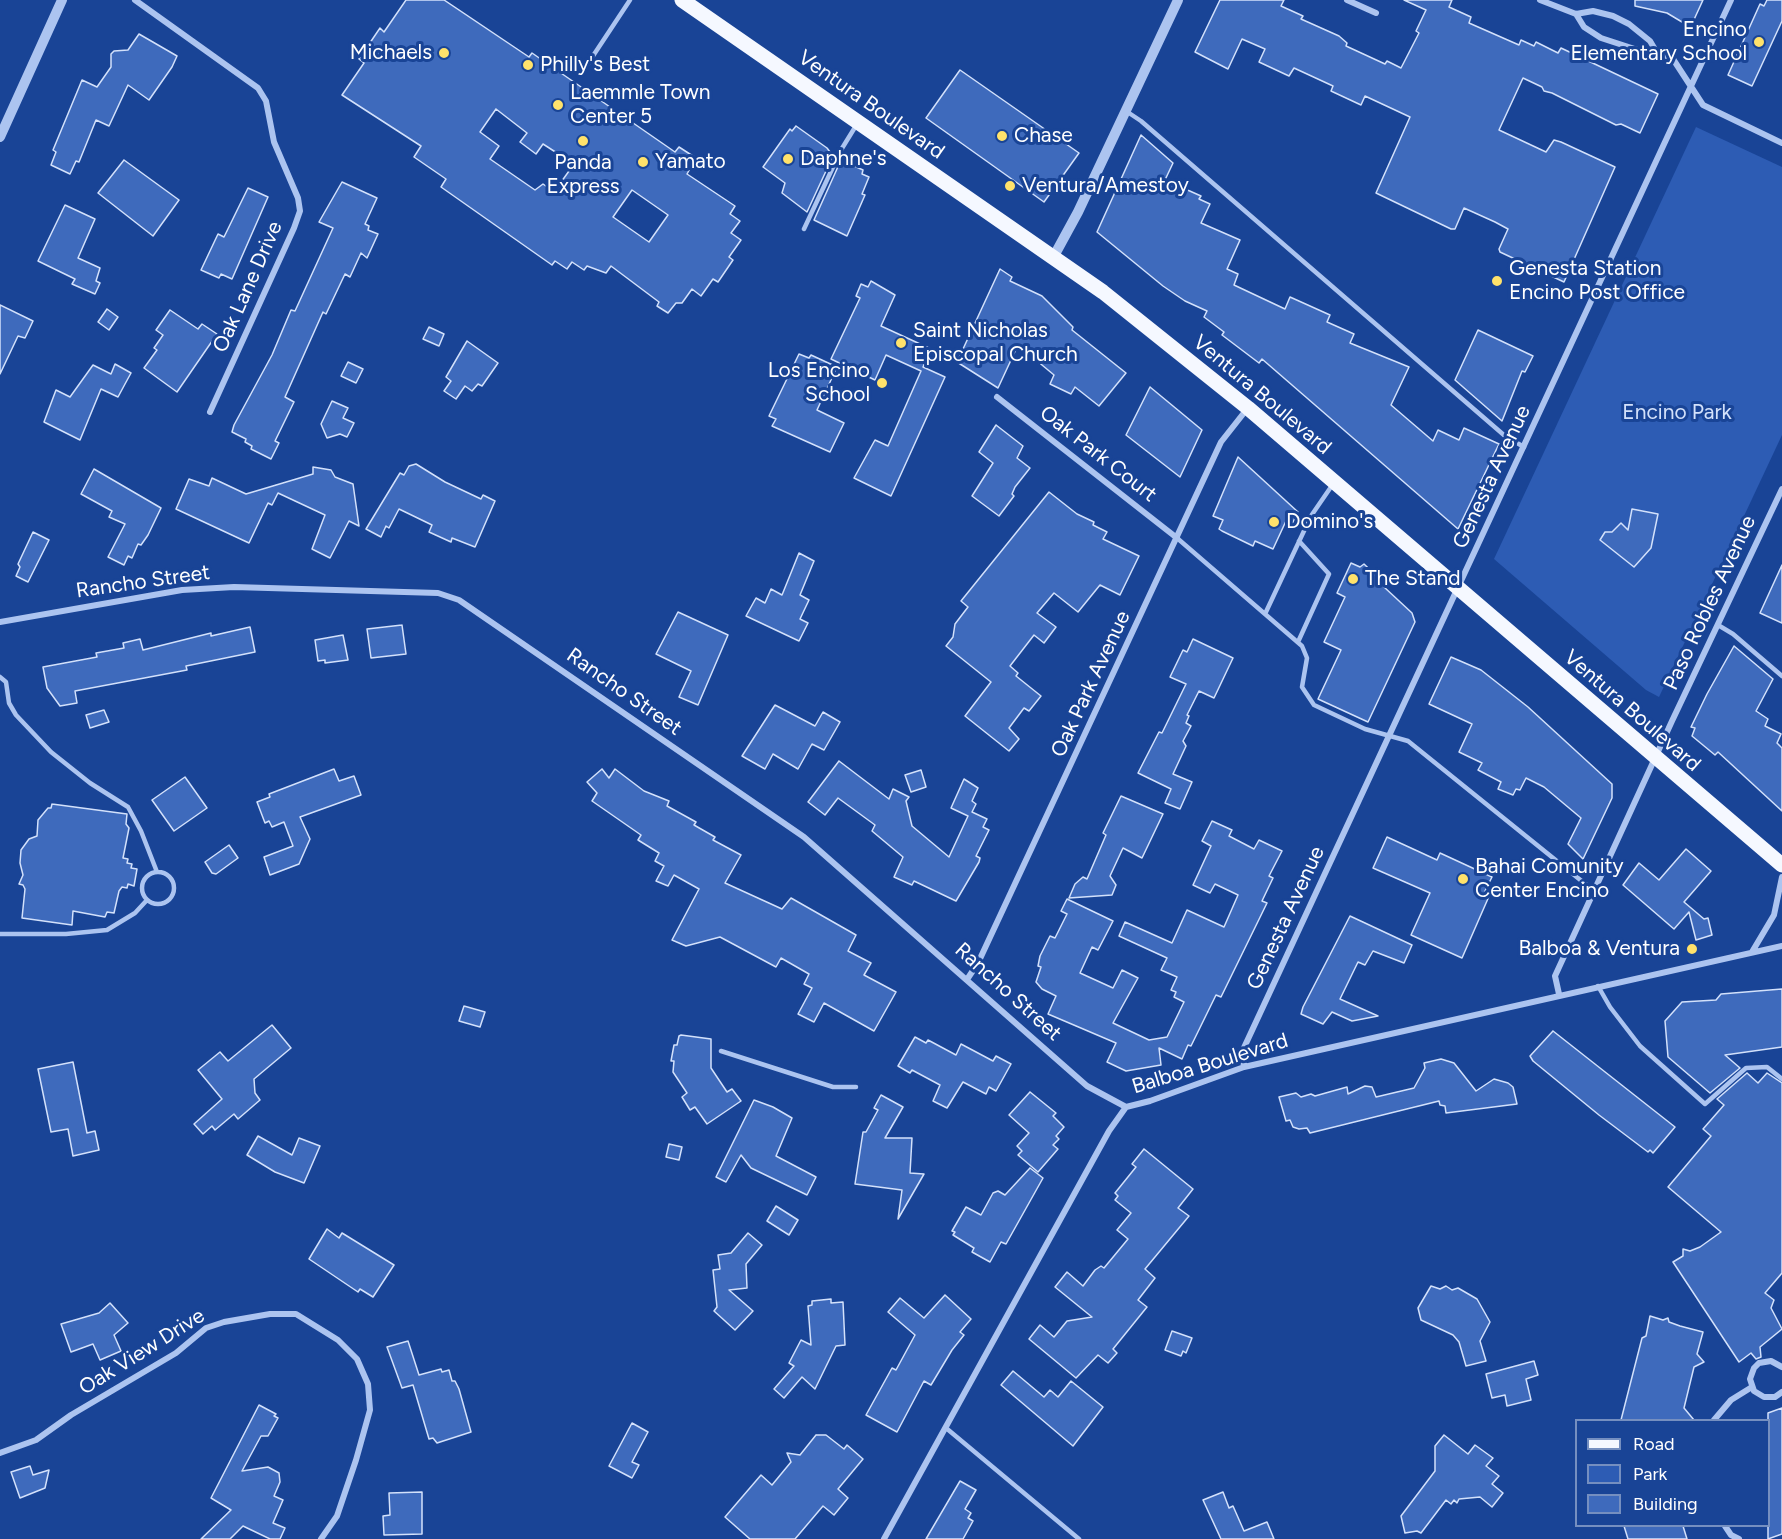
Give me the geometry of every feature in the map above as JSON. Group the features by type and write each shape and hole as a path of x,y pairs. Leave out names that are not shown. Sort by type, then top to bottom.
{"main road":[{"name":"Ventura Boulevard","path":"682,0 1054,256 1248,408 1655,759 1782,865"}],"street":[{"path":"0,137 62,0"},
{"name":"Oak Lane Drive","path":"135,0 258,88 266,101 274,142 298,198 300,211 210,412"},
{"path":"1054,256 1073,222 1178,0"},
{"path":"1347,0 1376,14"},
{"path":"1540,0 1576,14 1593,11 1613,16 1629,24 1650,40 1656,51"},
{"name":"Genesta Avenue","path":"1244,1067 1242,1053 1731,0"},
{"path":"1576,14 1584,27 1601,38 1647,52 1656,51 1673,59 1703,105 1782,142"},
{"name":"Oak Park Court","path":"997,397 1177,538"},
{"name":"Oak Park Avenue","path":"968,978 978,963 1221,442 1248,408"},
{"name":"Paso Robles Avenue","path":"1559,994 1555,976 1782,489"},
{"name":"Rancho Street","path":"0,622 183,590 234,587 438,592 459,600 586,684 804,837 968,978 1087,1086 1126,1107"},
{"path":"1752,952 1774,915 1782,877"},
{"name":"Balboa Boulevard","path":"884,1539 1109,1131 1126,1107 1150,1101 1244,1067 1559,994 1782,946"},
{"name":"Oak View Drive","path":"0,1453 36,1440 71,1415 176,1353 206,1328 224,1322 270,1314 296,1314 338,1340 357,1359 368,1384 370,1410 356,1460 337,1516 321,1539"},
{"path":"1782,1366 1771,1361 1759,1363 1751,1373 1752,1388 1764,1397 1776,1396 1782,1392"},
{"path":"1715,1419 1731,1400 1752,1388"},
{"path":"1726,1527 1731,1535 1739,1539"}],"lane":[{"path":"586,65 630,0"},
{"path":"1126,111 1141,121 1505,436 1524,447"},
{"path":"804,229 841,150 859,122"},
{"path":"1265,614 1311,516 1335,482"},
{"path":"1177,538 1298,642 1307,658 1302,687 1314,705 1365,729 1408,741 1594,891"},
{"path":"1298,642 1329,574 1299,541"},
{"path":"1718,625 1733,634 1782,676"},
{"path":"0,677 6,682 12,709 51,752 90,783 128,807 141,831 157,872 171,878 173,893 162,904 147,900 142,891 143,880 157,872"},
{"path":"0,691 7,690"},
{"path":"0,934 66,934 106,930 135,913 147,900"},
{"path":"1598,986 1640,1046 1705,1104 1746,1068 1767,1067 1782,1079"},
{"path":"721,1051 833,1087 856,1087"},
{"path":"946,1428 1079,1539"}],"green space":[{"name":"Encino Park","path":"1696,127 1782,167 1782,435 1659,697 1646,690 1494,559"}],"building":[{"path":"406,0 444,0 529,57 532,53 675,152 679,147 696,158 687,174 735,206 730,214 740,221 731,233 741,240 729,257 733,260 718,282 713,279 701,296 692,289 682,303 676,303 668,313 657,306 659,302 611,266 606,273 587,266 584,270 572,262 567,269 555,261 552,265 441,187 446,179 414,157 421,146 342,95 364,63 359,59 380,28 384,32","holes":["496,109 527,133 520,142 536,154 543,144 574,164 554,192 543,184 535,190 490,159 499,146 480,132","632,190 668,215 649,242 613,217"]},
{"path":"1220,0 1284,0 1281,6 1303,16 1301,19 1339,36 1347,43 1346,46 1385,64 1387,61 1401,68 1419,33 1416,31 1426,10 1404,0 1452,0 1449,7 1471,17 1469,23 1519,45 1521,40 1534,46 1536,42 1558,53 1561,48 1658,94 1640,133 1621,124 1616,125 1544,91 1542,87 1523,78 1499,130 1546,152 1554,140 1561,142 1615,167 1564,282 1500,252 1499,249 1508,229 1495,222 1464,208 1455,229 1451,229 1376,193 1410,117 1365,96 1361,105 1331,91 1333,86 1294,68 1289,76 1259,62 1265,49 1242,39 1228,69 1195,52"},
{"path":"1635,0 1703,0 1692,24 1683,20 1682,22 1667,13 1635,6"},
{"path":"1767,0 1782,0 1782,21 1752,86 1728,75 1760,4 1764,6"},
{"path":"139,34 177,56 172,67 149,100 128,85 109,126 96,120 79,162 76,161 70,174 51,165 56,152 53,150 82,80 97,87 111,67 111,54 114,51 128,50"},
{"name":"Chase","path":"960,70 1079,153 1044,202 926,118"},
{"path":"796,126 827,148 833,156 807,212 782,193 785,183 763,167 790,129 792,131"},
{"path":"1141,135 1173,163 1165,180 1201,196 1199,199 1210,204 1201,223 1240,240 1227,269 1238,274 1234,285 1285,309 1290,297 1330,315 1327,322 1354,334 1350,343 1409,367 1391,405 1433,441 1438,430 1459,440 1464,428 1499,444 1458,529 1262,359 1259,363 1222,335 1224,332 1204,317 1207,311 1185,301 1163,286 1097,232"},
{"path":"124,160 179,200 153,236 98,193"},
{"path":"841,160 863,170 862,174 869,177 862,194 865,195 847,236 814,220"},
{"path":"342,182 377,198 365,224 369,226 368,230 378,234 367,258 361,253 350,277 345,274 326,314 323,312 285,397 294,402 275,441 279,443 271,459 251,449 252,446 245,442 246,439 232,432 272,355 291,310 295,311 333,228 319,222"},
{"path":"248,188 268,197 232,279 221,274 219,278 201,270 218,234 224,237"},
{"path":"65,205 95,219 78,258 100,268 96,281 100,283 95,294 72,284 75,279 38,261"},
{"path":"1000,269 1012,277 1010,281 1042,296 1073,327 1072,330 1126,373 1099,406 1075,387 1071,394 1050,384 1054,375 1018,345 998,388 957,362"},
{"path":"871,281 895,295 881,326 931,349 923,367 945,377 891,496 854,478 875,440 888,446 921,371 886,355 875,380 831,359 860,298 856,296 861,284 868,287"},
{"path":"0,305 33,321 25,338 18,336 0,374"},
{"path":"107,309 118,317 109,330 98,322"},
{"path":"170,310 198,329 202,324 217,334 177,392 144,368 157,350 154,348 163,335 156,330"},
{"path":"429,327 444,334 439,346 423,339"},
{"path":"1478,330 1533,356 1525,372 1522,371 1502,421 1455,380"},
{"path":"467,341 498,363 482,386 478,384 472,391 465,386 456,399 444,391 451,381 446,377"},
{"path":"799,354 809,358 811,355 837,367 817,410 844,423 830,452 772,426 776,419 769,416"},
{"path":"348,362 363,369 356,383 341,376"},
{"path":"115,364 131,373 118,397 101,389 80,440 44,422 56,390 70,397 93,365 111,374"},
{"path":"1150,387 1202,430 1180,477 1126,435"},
{"path":"332,401 348,408 343,418 354,423 347,437 340,434 327,438 321,424"},
{"path":"996,425 1023,446 1017,458 1030,468 1015,487 1012,494 1014,496 999,516 972,496 993,463 979,452"},
{"path":"1238,457 1298,512 1292,524 1286,521 1273,549 1255,541 1253,546 1222,531 1219,529 1223,520 1213,516"},
{"path":"416,464 445,482 481,499 483,495 495,501 475,547 452,538 451,542 429,532 432,525 399,509 389,528 386,526 381,537 366,529 400,473 404,475 409,466"},
{"path":"313,467 331,470 335,477 353,484 359,526 349,521 330,558 312,549 325,515 278,493 272,505 268,503 249,543 176,509 189,479 209,486 212,478 246,494 313,474"},
{"path":"94,469 161,508 148,535 141,545 138,544 132,558 128,556 124,565 108,557 125,524 109,517 112,511 81,494"},
{"path":"1049,492 1077,514 1094,522 1093,525 1107,532 1103,539 1139,556 1120,595 1100,585 1078,612 1054,593 1037,613 1056,627 1044,643 1034,635 1010,666 1018,673 1016,676 1041,696 1029,711 1024,708 1009,728 1019,739 1009,751 965,716 991,682 946,646 953,637 955,624 968,607 961,601"},
{"path":"1632,509 1658,514 1651,548 1634,567 1600,540 1605,532 1612,532 1621,523 1628,530"},
{"path":"33,532 49,540 28,582 16,576 20,567 18,564"},
{"path":"799,553 814,561 800,595 809,600 800,619 808,623 799,641 746,616 756,598 765,603 771,589 782,595"},
{"path":"1351,563 1360,567 1364,564 1386,585 1384,587 1412,613 1415,622 1368,722 1318,699 1341,650 1324,642 1345,597 1337,593"},
{"path":"1782,565 1782,623 1760,613"},
{"path":"678,612 728,635 698,705 679,697 691,671 656,654"},
{"path":"402,625 406,654 371,658 367,629"},
{"path":"250,627 255,652 186,666 187,670 75,691 77,703 60,706 47,688 43,667 97,657 96,653 124,648 123,643 140,639 143,650 211,633 211,636"},
{"path":"343,635 348,660 325,663 325,660 318,661 315,640"},
{"path":"1193,639 1233,658 1214,698 1199,691 1187,715 1189,716 1186,723 1191,726 1183,741 1186,746 1173,774 1192,782 1180,809 1165,803 1171,789 1138,773 1159,732 1162,733 1186,684 1170,677 1183,650 1187,652"},
{"path":"1734,646 1773,679 1756,711 1768,719 1765,726 1781,734 1777,743 1782,748 1782,811 1718,752 1715,755 1692,736 1695,728 1691,727"},
{"path":"1451,657 1481,670 1528,707 1612,784 1612,798 1583,859 1568,844 1581,818 1544,787 1526,778 1520,790 1516,789 1513,795 1498,789 1501,782 1478,770 1482,763 1459,752 1472,724 1429,704"},
{"path":"775,705 815,726 823,712 840,722 824,750 812,744 798,769 773,754 765,769 742,756"},
{"path":"104,710 109,722 90,728 86,715"},
{"path":"839,761 889,799 893,789 909,797 906,801 912,826 949,857 968,816 951,808 964,779 978,788 972,801 976,804 972,812 987,819 983,827 989,830 976,856 980,858 979,862 956,901 914,881 912,885 894,877 903,857 872,831 875,825 838,798 825,815 808,802"},
{"path":"334,769 339,781 354,776 361,795 300,817 310,839 299,864 270,875 264,857 293,846 284,822 272,827 269,821 265,823 257,802 270,797 269,794"},
{"path":"602,769 609,778 615,769 644,791 669,801 667,806 696,822 694,825 715,837 713,840 741,855 725,883 782,909 791,898 856,935 848,951 871,963 864,975 896,992 874,1031 824,1003 814,1022 798,1014 812,988 804,984 809,974 781,958 776,967 720,937 686,946 672,940 699,889 674,875 668,886 656,881 664,866 655,861 659,853 638,840 641,835 592,801 597,793 587,782"},
{"path":"921,770 926,787 911,792 905,775"},
{"path":"185,777 207,808 174,831 152,800"},
{"path":"1121,796 1163,814 1142,858 1123,848 1110,876 1116,885 1112,895 1069,898 1075,884 1083,877 1087,879 1106,835 1103,833"},
{"path":"52,804 127,814 126,824 129,828 123,858 128,859 127,863 132,864 131,868 137,869 134,886 128,884 127,888 122,887 119,891 114,913 107,912 105,917 73,911 72,925 22,918 25,889 19,884 23,875 20,863 21,850 29,839 37,836 38,820 48,808 51,808"},
{"path":"1212,821 1232,830 1229,836 1254,849 1259,840 1282,851 1269,876 1273,878 1262,901 1267,903 1221,997 1216,995 1191,1046 1188,1045 1182,1059 1159,1048 1161,1065 1126,1071 1107,1062 1116,1043 1048,1014 1056,996 1042,989 1036,982 1041,967 1038,966 1040,956 1050,936 1055,938 1067,914 1061,911 1067,899 1113,921 1098,950 1092,947 1080,973 1113,988 1122,970 1138,978 1113,1023 1149,1040 1167,1037 1184,1002 1174,997 1176,992 1171,990 1177,977 1161,970 1167,958 1119,936 1125,922 1172,943 1187,910 1224,927 1238,895 1215,884 1210,893 1193,885 1211,846 1202,841"},
{"path":"1387,837 1437,860 1440,853 1492,877 1485,891 1490,894 1462,958 1411,935 1430,893 1373,868"},
{"path":"229,845 238,858 216,874 212,873 205,862"},
{"path":"1686,849 1711,871 1684,902 1704,919 1708,918 1712,935 1696,940 1689,912 1674,929 1623,885 1639,863 1659,880"},
{"path":"1350,916 1412,945 1404,963 1373,951 1365,965 1358,962 1340,999 1378,1016 1352,1021 1332,1012 1323,1024 1301,1014"},
{"path":"1782,989 1782,1047 1725,1055 1740,1068 1710,1093 1668,1057 1665,1021 1682,1002 1716,1000 1721,994"},
{"path":"464,1006 485,1012 480,1027 459,1021"},
{"path":"272,1025 291,1048 254,1079 255,1093 260,1100 238,1119 234,1114 215,1130 212,1126 203,1134 194,1124 222,1099 198,1070 220,1052 228,1061"},
{"path":"1553,1031 1675,1127 1653,1153 1650,1150 1648,1152 1599,1115 1533,1061 1530,1056"},
{"path":"681,1035 711,1039 711,1068 727,1092 732,1089 741,1101 707,1124 695,1107 690,1110 682,1097 687,1093 673,1072 674,1061 671,1061 674,1045 677,1045"},
{"path":"915,1037 926,1043 928,1040 956,1055 961,1044 993,1061 996,1056 1011,1064 996,1091 989,1087 986,1094 963,1082 947,1108 933,1101 940,1085 912,1070 910,1073 898,1066"},
{"path":"1441,1059 1454,1063 1476,1091 1494,1079 1508,1083 1513,1087 1517,1104 1446,1113 1445,1106 1440,1105 1439,1101 1310,1133 1307,1128 1293,1127 1290,1120 1286,1121 1279,1097 1296,1093 1301,1097 1311,1094 1315,1096 1347,1087 1348,1094 1365,1086 1372,1087 1376,1097 1414,1088 1425,1068 1424,1063"},
{"path":"73,1062 87,1133 95,1131 99,1150 73,1156 68,1129 51,1132 38,1069"},
{"path":"1747,1073 1758,1083 1767,1073 1782,1083 1782,1273 1765,1293 1774,1300 1771,1308 1782,1329 1760,1347 1761,1357 1756,1359 1751,1353 1739,1362 1673,1262 1683,1256 1683,1249 1690,1251 1700,1247 1721,1232 1668,1187 1711,1136 1703,1129 1724,1105 1717,1099"},
{"path":"1030,1092 1056,1113 1053,1116 1064,1127 1056,1136 1059,1139 1053,1145 1058,1149 1038,1172 1018,1155 1022,1151 1017,1146 1029,1133 1009,1115"},
{"path":"881,1095 903,1107 885,1138 912,1138 910,1173 924,1174 898,1219 902,1190 855,1184 863,1132 866,1132 878,1110 874,1108"},
{"path":"754,1100 773,1107 792,1118 776,1156 816,1177 807,1195 751,1168 741,1155 726,1182 716,1177"},
{"path":"258,1136 292,1155 299,1138 320,1146 304,1183 275,1172 247,1155"},
{"path":"669,1144 682,1147 679,1160 666,1157"},
{"path":"1144,1149 1193,1189 1178,1208 1189,1216 1145,1269 1155,1278 1138,1300 1147,1307 1113,1349 1117,1353 1108,1363 1098,1355 1076,1378 1029,1339 1040,1325 1054,1337 1067,1321 1092,1317 1055,1287 1067,1272 1083,1286 1095,1270 1101,1266 1104,1268 1128,1239 1117,1230 1131,1213 1115,1200 1118,1196 1115,1193 1136,1167 1132,1164"},
{"path":"1030,1168 1043,1178 1006,1244 1001,1242 990,1262 972,1252 974,1248 953,1235 955,1232 952,1231 966,1207 981,1215 993,1193 998,1191 1005,1195"},
{"path":"776,1206 798,1220 789,1235 767,1221"},
{"path":"327,1229 339,1238 342,1233 394,1265 373,1297 360,1289 358,1292 309,1259"},
{"path":"748,1233 762,1245 746,1264 747,1288 729,1290 753,1311 735,1330 714,1311 717,1307 713,1270 720,1269 718,1255 731,1253"},
{"path":"1431,1286 1440,1289 1446,1286 1452,1290 1458,1288 1477,1299 1490,1322 1480,1341 1486,1361 1466,1366 1459,1342 1453,1335 1421,1320 1418,1308"},
{"path":"945,1295 971,1319 960,1332 964,1335 931,1385 924,1381 897,1432 866,1415 892,1368 896,1370 915,1335 888,1312 900,1298 924,1318"},
{"path":"831,1299 831,1303 843,1302 845,1345 836,1346 815,1389 802,1377 784,1398 774,1389 794,1366 789,1363 801,1340 811,1345 808,1306 812,1305 812,1301"},
{"path":"110,1303 128,1323 114,1335 121,1351 100,1360 93,1344 71,1352 61,1324 99,1313"},
{"path":"1650,1316 1663,1320 1668,1318 1669,1322 1703,1332 1697,1354 1704,1362 1694,1367 1684,1408 1693,1419 1621,1419 1642,1338 1646,1336"},
{"path":"1172,1331 1192,1338 1186,1353 1183,1351 1181,1356 1165,1350"},
{"path":"408,1341 419,1375 441,1369 442,1372 449,1370 452,1381 455,1381 459,1389 471,1432 437,1443 433,1438 429,1439 413,1385 402,1388 387,1347"},
{"path":"1534,1361 1538,1375 1526,1379 1531,1400 1507,1406 1505,1395 1492,1398 1486,1374"},
{"path":"1013,1371 1044,1397 1050,1390 1058,1397 1071,1381 1103,1407 1073,1446 1001,1385"},
{"path":"259,1405 276,1414 274,1416 278,1418 268,1436 261,1436 242,1471 268,1467 279,1473 280,1482 274,1496 283,1500 273,1523 285,1528 280,1539 270,1539 243,1526 230,1539 201,1539 231,1510 211,1498"},
{"path":"1782,1408 1782,1534 1768,1539 1770,1419 1768,1419 1768,1413"},
{"path":"632,1423 648,1432 632,1462 639,1465 632,1478 609,1466"},
{"path":"816,1435 826,1435 844,1449 847,1445 863,1459 838,1489 848,1498 834,1515 823,1506 795,1539 750,1539 725,1517 761,1475 772,1485 791,1462 787,1453 800,1455"},
{"path":"1444,1435 1468,1454 1475,1445 1493,1458 1486,1466 1499,1476 1492,1484 1503,1493 1492,1507 1480,1497 1459,1499 1457,1503 1454,1500 1451,1504 1446,1500 1421,1533 1417,1531 1405,1533 1401,1516 1435,1471 1435,1446"},
{"path":"30,1466 33,1475 49,1470 45,1488 20,1498 11,1472"},
{"path":"960,1481 976,1490 965,1509 971,1513 968,1518 973,1521 963,1539 926,1539"},
{"path":"422,1492 422,1534 384,1535 383,1516 390,1515 389,1493"},
{"path":"1223,1492 1229,1508 1233,1506 1244,1531 1267,1522 1274,1539 1221,1539 1203,1500"},
{"path":"1624,1527 1683,1527 1687,1539 1628,1539"}],"place":[{"name":"Encino Elementary School","path":"1759,42"},
{"name":"Michaels","path":"444,53"},
{"name":"Philly's Best","path":"528,65"},
{"name":"Laemmle Town Center 5","path":"558,105"},
{"name":"Chase","path":"1002,136"},
{"name":"Panda Express","path":"583,141"},
{"name":"Daphne's","path":"788,159"},
{"name":"Yamato","path":"643,162"},
{"name":"Ventura/Amestoy","path":"1010,186"},
{"name":"Genesta Station Encino Post Office","path":"1497,281"},
{"name":"Saint Nicholas Episcopal Church","path":"901,343"},
{"name":"Los Encino School","path":"882,383"},
{"name":"Domino's","path":"1274,522"},
{"name":"The Stand","path":"1353,579"},
{"name":"Bahai Comunity Center Encino","path":"1463,879"},
{"name":"Balboa & Ventura","path":"1692,949"}]}
